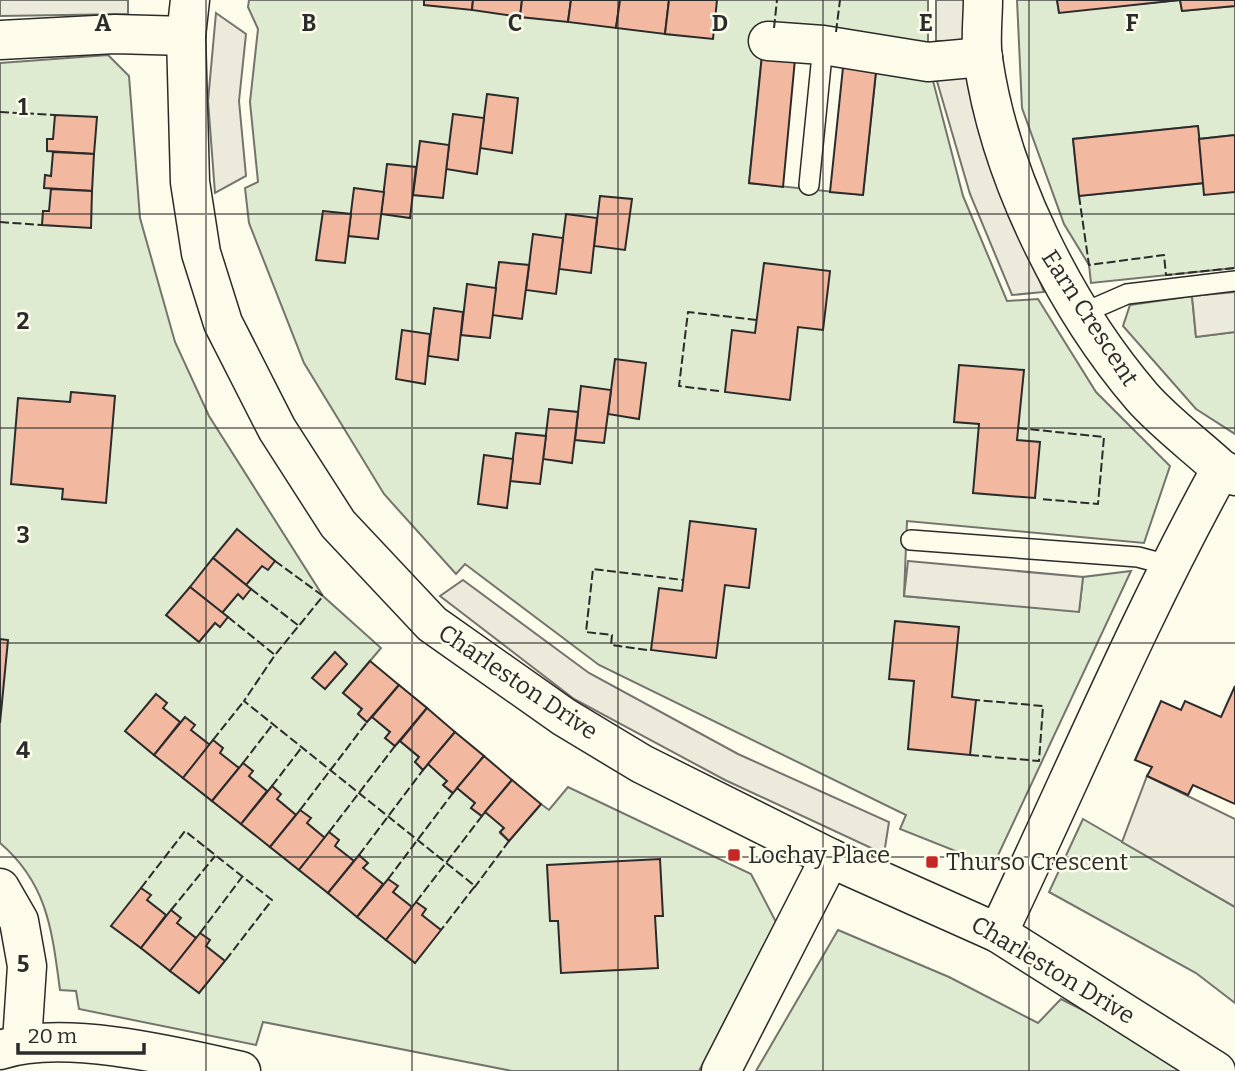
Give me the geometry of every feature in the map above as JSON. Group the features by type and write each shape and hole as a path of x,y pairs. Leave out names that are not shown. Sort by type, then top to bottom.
{"street":[{"name":"Earn Crescent","path":"983,0 983,57 1000,130 1036,234 1081,314 1143,398 1228,473"},
{"path":"0,40 115,34 188,18"},
{"name":"Charleston Drive","path":"188,18 190,182 201,253 223,323 277,429 338,524 432,624 564,717 642,765 830,858 998,933 1216,1071"},
{"path":"768,41 823,45 928,62 983,57"},
{"path":"998,933 1168,565 1228,473"},
{"path":"721,1071 830,858"},
{"path":"0,888 19,921 27,966 11,1046 83,1043 241,1071"}],"lane":[{"path":"809,185 823,45"},
{"path":"1081,314 1127,294 1235,281"},
{"path":"911,540 1138,556 1168,565"}],"green space":[{"path":"249,0 928,0 928,52 762,55 749,183 863,195 877,62 932,77 963,196 1007,301 1038,299 1096,392 1170,466 1144,543 907,521 904,596 1079,611 1083,577 1131,571 993,866 900,829 906,815 599,665 465,564 456,574 384,494 304,363 249,223 245,188 258,182 250,102 258,29 248,7"},
{"path":"1017,0 1057,0 1059,12 1180,0 1182,11 1235,6 1235,135 1199,139 1197,126 1073,139 1079,196 1204,183 1235,192 1235,268 1091,283 1089,265 1064,224 1022,108"},
{"path":"108,55 129,76 140,218 175,342 209,416 323,596 381,648 343,693 362,709 358,714 367,722 372,717 390,732 386,738 395,746 400,741 419,757 415,762 423,770 428,764 447,781 444,786 452,793 457,788 475,803 471,808 481,816 485,812 504,827 500,833 509,841 541,804 549,810 568,787 751,874 776,922 699,1071 512,1071 263,1022 256,1045 79,1009 76,991 60,990 50,928 38,892 16,859 0,843 0,63"},
{"path":"1192,296 1196,337 1235,332 1235,434 1196,409 1123,326 1130,305"},
{"path":"1083,819 1235,907 1235,1003 1196,973 1049,892"},
{"path":"838,930 949,977 1038,1023 1061,999 1161,1050 1181,1071 756,1071"}],"shaded area":[{"path":"0,0 128,0 128,14 0,16"},
{"path":"936,0 966,0 966,41 936,41"},
{"path":"216,13 246,34 239,101 246,176 215,193 208,101"},
{"path":"970,76 1002,183 1044,292 1012,295 970,194 936,78"},
{"path":"1235,292 1235,332 1196,337 1192,296"},
{"path":"908,561 1083,577 1079,612 904,596"},
{"path":"463,580 589,673 738,754 889,822 884,854 725,780 574,699 440,596"},
{"path":"1147,776 1235,819 1235,907 1122,842"}],"building":[{"path":"424,0 473,0 472,10 424,5"},
{"path":"473,0 522,0 520,17 472,10"},
{"path":"522,0 571,0 568,22 520,17"},
{"path":"571,0 620,0 616,28 568,22"},
{"path":"620,0 669,0 665,34 616,28"},
{"path":"669,0 717,0 713,39 665,34"},
{"path":"1057,0 1180,0 1059,13"},
{"path":"1180,0 1235,0 1235,6 1182,11"},
{"path":"762,55 795,59 783,187 749,183"},
{"path":"844,58 877,62 863,195 830,192"},
{"path":"487,94 518,98 512,153 480,148"},
{"path":"453,114 484,118 477,174 446,169"},
{"path":"55,115 97,117 94,154 47,151 47,139 53,139"},
{"path":"1198,126 1204,183 1079,196 1073,139"},
{"path":"1235,135 1235,192 1204,195 1199,139"},
{"path":"420,141 449,145 443,198 413,195"},
{"path":"53,152 94,154 92,191 44,188 45,175 51,176"},
{"path":"387,164 416,167 410,218 381,214"},
{"path":"354,188 384,192 378,239 348,236"},
{"path":"51,189 92,191 91,228 42,225 43,211 49,211"},
{"path":"600,196 632,199 625,250 594,246"},
{"path":"323,211 351,214 345,263 316,260"},
{"path":"566,214 597,218 591,273 559,269"},
{"path":"533,234 563,238 556,294 526,290"},
{"path":"499,262 529,265 522,319 492,315"},
{"path":"764,263 830,271 823,330 798,327 790,400 725,392 732,330 755,333"},
{"path":"467,284 496,288 490,338 461,335"},
{"path":"434,308 463,312 458,360 428,356"},
{"path":"402,330 430,334 425,384 396,379"},
{"path":"615,359 646,363 639,419 608,414"},
{"path":"959,365 1024,370 1017,440 1040,442 1035,498 973,493 979,424 954,422"},
{"path":"581,386 611,390 604,443 575,440"},
{"path":"71,392 115,396 106,503 62,499 63,489 11,484 18,398 70,402"},
{"path":"549,409 578,412 572,463 543,459"},
{"path":"516,433 546,436 540,484 510,481"},
{"path":"484,455 513,459 507,508 478,504"},
{"path":"690,521 756,529 749,588 725,585 716,658 651,650 659,588 682,591"},
{"path":"237,529 275,561 268,570 262,566 246,585 213,558"},
{"path":"213,558 251,589 243,599 238,594 222,613 190,587"},
{"path":"190,587 228,617 220,627 215,623 199,642 166,615"},
{"path":"895,621 959,627 952,697 976,700 970,755 908,749 914,681 889,679"},
{"path":"0,639 8,640 0,723"},
{"path":"335,652 347,664 325,689 312,678"},
{"path":"370,661 399,685 367,722 358,714 362,709 343,693"},
{"path":"399,685 427,708 395,746 385,738 390,732 372,717"},
{"path":"1235,686 1235,804 1193,785 1188,795 1147,776 1152,767 1135,760 1161,701 1181,710 1185,701 1221,717"},
{"path":"156,694 167,703 163,708 180,722 154,755 125,731"},
{"path":"427,708 455,732 423,770 415,762 419,757 400,741"},
{"path":"185,717 195,725 191,730 210,745 183,778 154,755"},
{"path":"455,732 484,756 453,793 443,785 447,781 428,764"},
{"path":"213,740 223,748 220,753 239,768 212,801 183,778"},
{"path":"484,756 512,780 482,816 471,808 475,803 457,788"},
{"path":"243,763 253,771 249,776 267,791 241,824 212,801"},
{"path":"512,780 541,804 509,841 500,832 504,828 485,812"},
{"path":"272,786 281,794 277,799 296,815 270,847 241,824"},
{"path":"300,810 311,818 307,823 325,838 299,870 270,847"},
{"path":"329,832 339,840 335,846 354,861 328,893 299,870"},
{"path":"359,855 368,863 363,868 383,884 357,917 328,893"},
{"path":"660,859 663,916 655,916 658,968 561,973 558,921 550,921 547,865"},
{"path":"388,879 398,886 393,892 412,907 386,940 357,917"},
{"path":"141,888 151,895 147,900 166,915 141,948 111,926"},
{"path":"416,902 426,909 422,915 441,930 415,963 386,940"},
{"path":"171,910 181,918 177,923 196,938 170,971 141,948"},
{"path":"200,933 210,940 206,946 225,961 199,993 170,971"}],"fence":[{"path":"774,28 777,0"},
{"path":"836,32 840,0"},
{"path":"0,112 55,115"},
{"path":"1079,196 1089,265 1164,255 1166,275 1235,268"},
{"path":"0,222 42,225"},
{"path":"719,391 679,386 688,312 757,320"},
{"path":"1018,428 1104,437 1098,504 1041,499"},
{"path":"275,561 323,596 275,655 244,701 475,886 441,930"},
{"path":"647,650 611,645 612,635 586,632 593,569 683,580"},
{"path":"251,589 299,626"},
{"path":"228,617 275,655"},
{"path":"970,755 1039,761 1043,706 976,700"},
{"path":"213,740 244,701"},
{"path":"300,810 367,722"},
{"path":"243,763 273,724"},
{"path":"329,832 395,746"},
{"path":"272,786 302,747"},
{"path":"359,855 423,770"},
{"path":"388,879 453,793"},
{"path":"416,902 482,816"},
{"path":"141,888 185,831 272,900 225,961"},
{"path":"474,888 509,841"},
{"path":"171,910 215,856"},
{"path":"200,933 242,877"}],"place":[{"name":"Lochay Place","path":"734,855"},
{"name":"Thurso Crescent","path":"932,862"}]}
